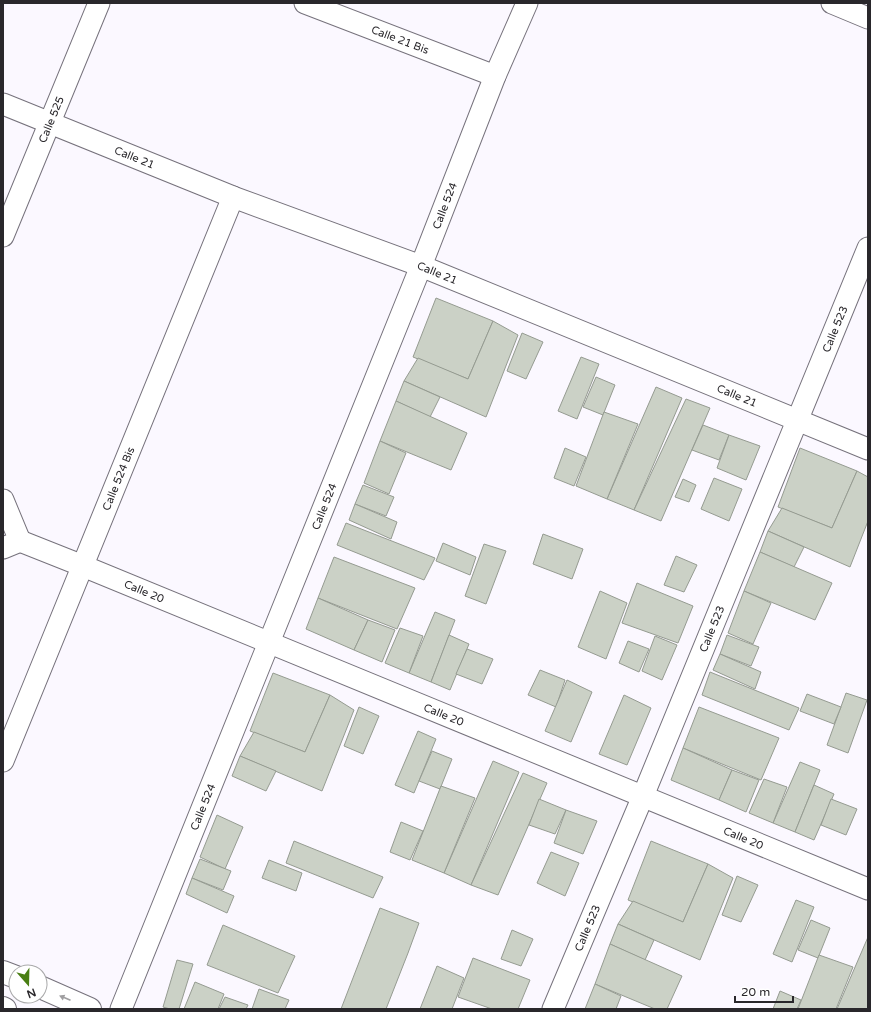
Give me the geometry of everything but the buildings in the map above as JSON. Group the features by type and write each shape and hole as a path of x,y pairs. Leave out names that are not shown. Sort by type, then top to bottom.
{"main road":[{"path":"48,991 90,1009"}],"street":[{"name":"Calle 525","path":"3,236 99,3"},
{"name":"Calle 21 Bis","path":"306,3 495,76"},
{"name":"Calle 524","path":"121,1009 421,266 495,76 527,3"},
{"path":"832,3 868,18"},
{"name":"Calle 21","path":"3,104 233,197 421,266 868,449"},
{"name":"Calle 524 Bis","path":"3,761 233,197"},
{"name":"Calle 523","path":"553,1009 643,796 868,248"},
{"path":"3,500 11,545"},
{"name":"Calle 20","path":"11,545 83,566 868,889"}]}
